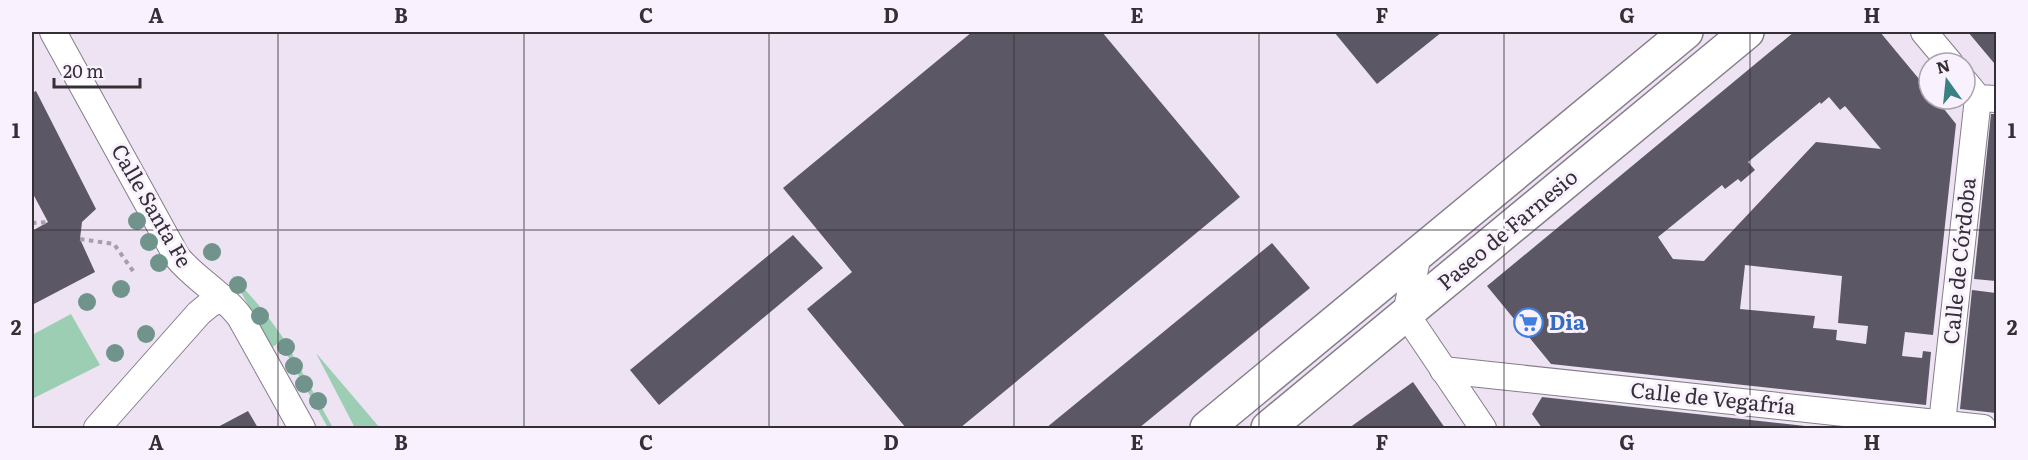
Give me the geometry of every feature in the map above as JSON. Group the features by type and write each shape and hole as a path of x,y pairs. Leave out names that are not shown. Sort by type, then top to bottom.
{"main road":[{"name":"Paseo de Farnesio","path":"1208,429 1686,32"},
{"name":"Paseo de Farnesio","path":"1268,429 1747,32"}],"street":[{"name":"Calle Santa Fe","path":"53,32 177,257 189,272 223,298 240,317 302,429"},
{"path":"1924,32 1940,51"},
{"name":"Calle de Córdoba","path":"1942,423 1980,93"},
{"path":"1418,254 1406,314 1484,429"},
{"path":"99,428 199,313 210,304 223,298"},
{"name":"Calle de Vegafría","path":"1443,370 1983,429"}],"path":[{"path":"32,223 48,222"},
{"path":"80,239 114,244 133,271"}],"green space":[{"path":"232,275 263,310 284,339 333,428 328,428 280,342 271,348"},
{"path":"71,314 100,365 32,399 32,335"},
{"path":"316,353 380,428 355,428"}],"building":[{"path":"972,32 1102,32 1240,197 960,428 906,428 807,309 852,272 783,188"},
{"path":"1334,32 1442,32 1377,84"},
{"path":"1794,32 1880,32 1917,77 1917,111 1946,111 1956,124 1933,335 1905,332 1902,356 1922,358 1923,351 1931,352 1926,405 1551,364 1487,286","holes":["1829,97 1840,110 1845,106 1881,149 1816,142 1704,261 1673,259 1658,237 1722,185 1725,189 1738,179 1741,182 1755,170 1748,162 1820,102 1821,104","1745,265 1842,276 1838,323 1868,326 1866,344 1836,340 1837,330 1813,328 1815,316 1740,309"]},
{"path":"1968,32 1996,32 1996,63 1994,63"},
{"path":"36,91 96,209 82,222 80,239 95,272 32,305 32,231 48,222 32,192 32,93"},
{"path":"1991,114 1996,114 1996,281 1974,279"},
{"path":"793,235 823,268 659,405 630,370"},
{"path":"1272,243 1310,288 1139,428 1046,428"},
{"path":"1972,290 1996,293 1996,413 1960,409"},
{"path":"1413,382 1445,428 1349,428"},
{"path":"1542,397 1814,428 1542,428 1532,414"},
{"path":"248,411 258,428 216,428"}],"place":[{"name":"Dia","path":"1528,323"}]}
